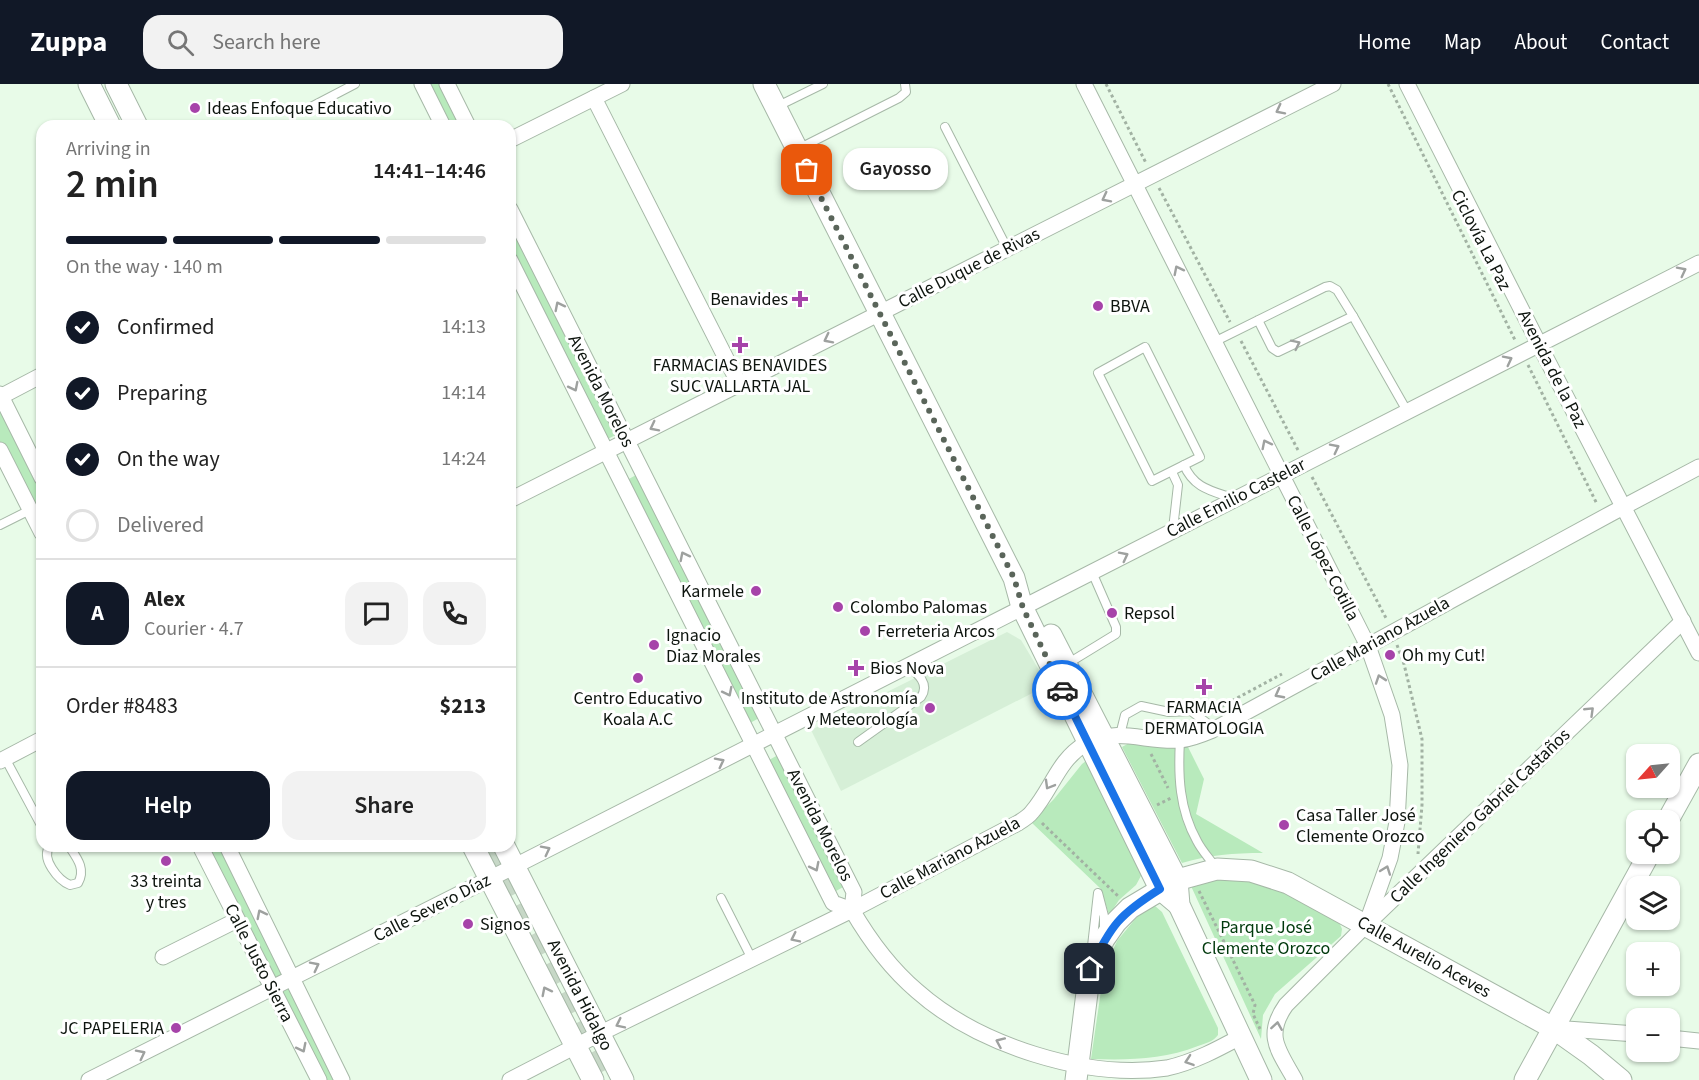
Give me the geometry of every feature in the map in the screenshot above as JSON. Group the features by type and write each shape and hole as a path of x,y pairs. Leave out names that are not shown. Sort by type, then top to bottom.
{"main road":[{"path":"89,84 107,120"},
{"path":"116,84 134,120"},
{"path":"764,84 1014,578 1103,738"},
{"path":"1028,605 1066,664 1176,882 1179,905 1253,1036 1262,1080"},
{"path":"1674,810 1699,764"},
{"name":"Avenida Hidalgo","path":"476,852 593,1080"},
{"name":"Avenida Hidalgo","path":"507,852 623,1080"},
{"path":"1525,1080 1643,864"},
{"name":"Calle Aurelio Aceves","path":"1176,882 1217,869 1251,870 1288,883 1553,1028 1621,1080"},
{"path":"1076,1074 1090,969 1104,939 1116,922 1131,908 1176,882"}],"street":[{"path":"422,84 440,120"},
{"path":"447,84 465,120"},
{"path":"516,137 622,84"},
{"name":"Calle López Cotilla","path":"1084,84 1368,646 1392,716 1400,765 1397,822 1390,858 1366,925"},
{"name":"Calle Duque de Rivas","path":"516,498 1332,84"},
{"name":"Avenida de la Paz","path":"1407,84 1699,653"},
{"path":"594,98 739,384"},
{"name":"Avenida Morelos","path":"516,221 854,892 852,910 833,903 516,272"},
{"name":"Calle Emilio Castelar","path":"774,734 1699,262"},
{"path":"36,378 0,396 36,466"},
{"path":"0,450 36,522"},
{"name":"Calle Mariano Azuela","path":"510,1080 852,910 1018,823 1032,813 1063,762 1075,751 1103,738 1180,740 1196,737 1215,729 1699,467"},
{"name":"Calle Ingeniero Gabriel Castaños","path":"1295,1080 1279,1050 1274,1033 1277,1019 1286,1005 1366,925 1683,621"},
{"name":"Calle Severo Díaz","path":"89,1080 774,734"},
{"path":"2,759 36,742"},
{"name":"Calle Justo Sierra","path":"203,852 318,1080"},
{"name":"Calle Justo Sierra","path":"230,852 342,1080"},
{"path":"852,910 868,938 891,966 918,992 944,1012 1004,1045 1076,1074 1165,1068 1253,1036"},
{"path":"163,957 237,920"},
{"path":"1553,1028 1626,1033"},
{"path":"1680,1039 1699,1041"}],"lane":[{"path":"309,108 356,84"},
{"path":"776,107 823,84"},
{"path":"797,150 899,98 906,92 905,84"},
{"path":"945,127 1007,248"},
{"path":"1214,342 1330,286 1337,290 1407,411"},
{"path":"1258,320 1272,348 1278,352 1353,316"},
{"path":"1145,347 1200,457 1172,472 1152,481 1098,373 1145,347"},
{"path":"1184,465 1189,478 1199,486 1235,499"},
{"path":"1172,472 1178,485 1173,531"},
{"path":"0,525 30,510"},
{"path":"1066,664 1116,634 1116,627 1092,572"},
{"path":"858,742 921,697 924,684 917,673 908,666"},
{"path":"1103,738 1125,715 1141,706 1169,712 1191,711 1215,729"},
{"path":"1180,740 1178,775 1184,809 1197,841 1217,869"},
{"path":"2,759 36,817"},
{"path":"46,852 46,858 61,882 70,885 78,883 82,875 81,866 73,852"},
{"path":"1090,969 1098,893 1104,916 1104,939"},
{"path":"721,898 752,959"}],"path":[{"name":"Ciclovía La Paz","path":"1388,84 1598,505"},
{"path":"1146,746 1173,797 1157,805"},
{"path":"1032,813 1131,908"},
{"path":"1176,882 1255,1005 1253,1036"}],"shaded area":[{"name":"Instituto de Astronomía y Meteorología","path":"1007,632 1021,640 1048,685 841,791 811,730"}],"green space":[{"path":"427,84 441,84 459,120 445,120"},
{"path":"516,232 619,433 608,439 516,261"},
{"path":"0,394 36,466 36,521 0,450"},
{"path":"638,474 761,717 750,723 627,480"},
{"path":"1131,742 1188,747 1204,779 1196,814 1263,853 1222,855 1182,863 1122,747"},
{"path":"778,755 845,886 836,891 769,760"},
{"path":"1086,761 1142,874 1136,885 1119,900 1109,915 1101,889 1031,822"},
{"path":"203,852 230,852 342,1080 319,1080"},
{"name":"Parque José Clemente Orozco","path":"1224,877 1270,884 1339,922 1342,929 1341,936 1275,994 1263,1015 1261,1039 1191,886"},
{"path":"1155,906 1162,912 1218,1028 1218,1035 1209,1042 1185,1051 1159,1057 1091,1059 1104,970 1117,941 1136,918"}],"tunnel":[{"path":"491,852 609,1080"}],"way so far":[{"path":"807,170 1014,578 1023,608 1062,690"}],"place":[{"name":"Ideas Enfoque Educativo","path":"195,108"},
{"name":"Gayosso","path":"807,170"},
{"name":"Benavides","path":"800,299"},
{"name":"BBVA","path":"1098,306"},
{"name":"FARMACIAS BENAVIDES SUC VALLARTA JAL","path":"740,345"},
{"name":"Karmele","path":"756,591"},
{"name":"Colombo Palomas","path":"838,607"},
{"name":"Repsol","path":"1112,613"},
{"name":"Ferreteria Arcos","path":"865,631"},
{"name":"Ignacio Diaz Morales","path":"654,645"},
{"name":"Oh my Cut!","path":"1390,655"},
{"name":"Bios Nova","path":"856,668"},
{"name":"Centro Educativo Koala A.C","path":"638,678"},
{"name":"FARMACIA DERMATOLOGIA","path":"1204,687"},
{"name":"Instituto de Astronomía y Meteorología","path":"930,708"},
{"name":"Casa Taller José Clemente Orozco","path":"1284,825"},
{"name":"33 treinta y tres","path":"166,861"},
{"name":"Signos","path":"468,924"},
{"name":"JC PAPELERIA","path":"176,1028"}],"route":[{"path":"1062,690 1160,889 1131,908 1116,922 1104,939 1090,969"}]}
